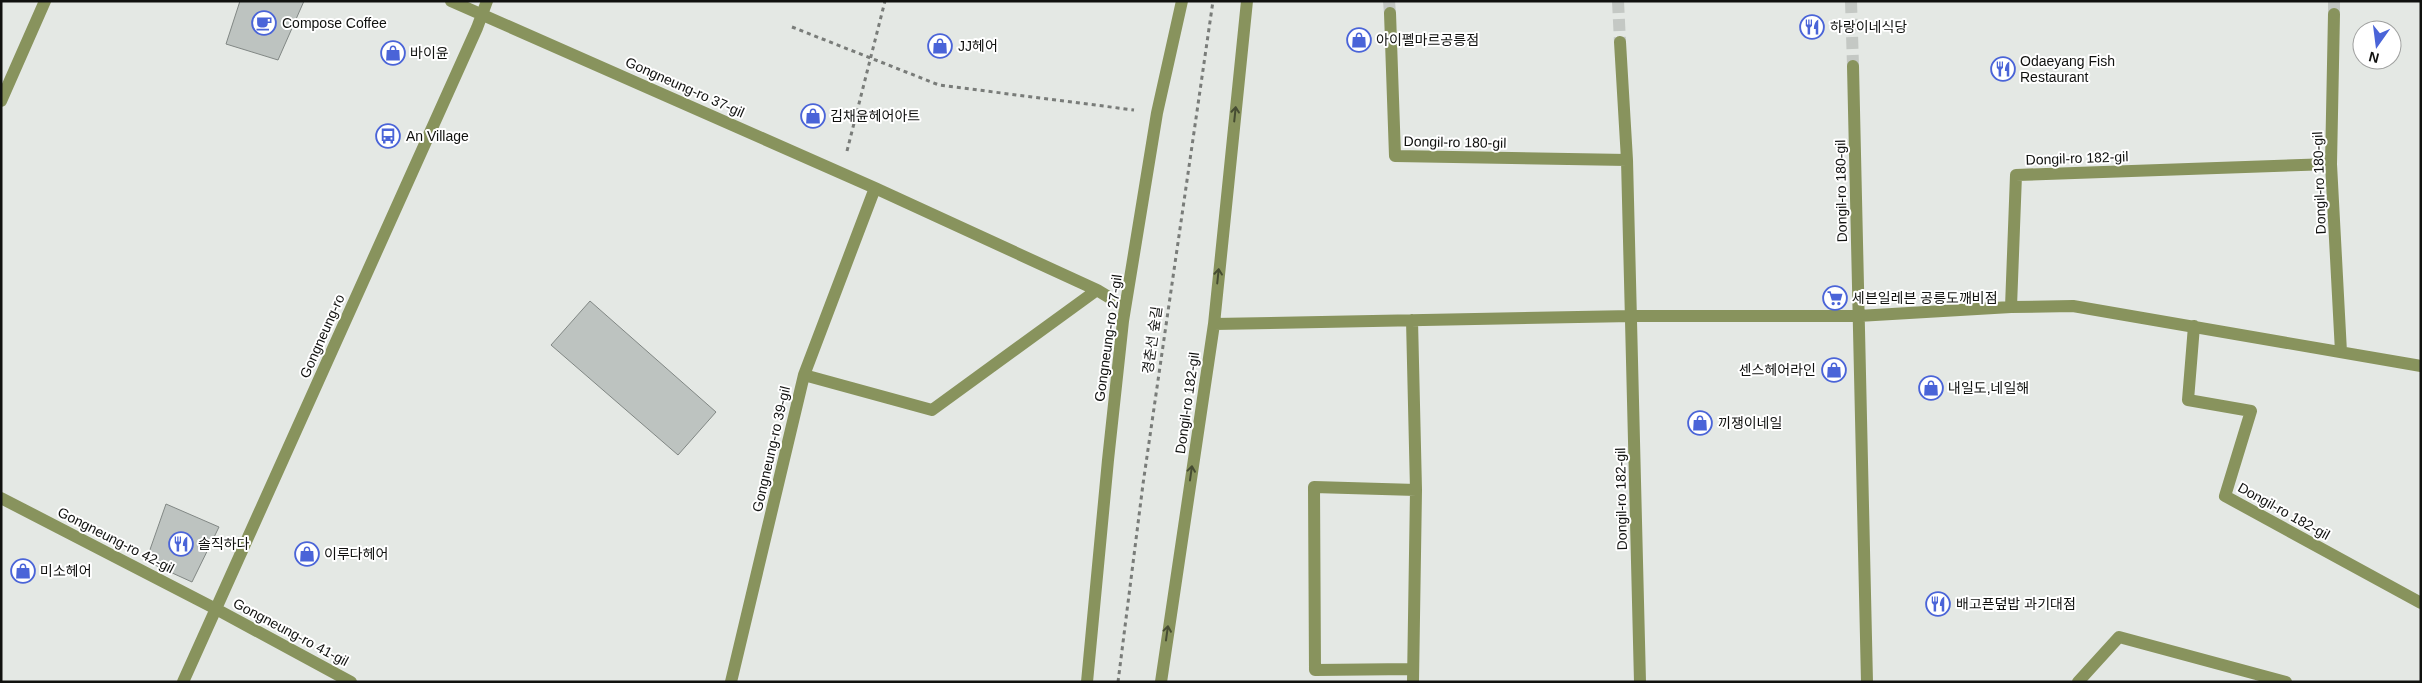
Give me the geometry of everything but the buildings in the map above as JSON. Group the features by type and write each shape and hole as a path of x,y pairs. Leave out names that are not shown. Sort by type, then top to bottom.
{"street":[{"path":"1,101 45,1"},
{"name":"Gongneung-ro 37-gil","path":"452,1 875,188 1097,290 1125,307"},
{"name":"Gongneung-ro","path":"183,682 487,1"},
{"name":"Gongneung-ro 27-gil","path":"1087,682 1125,307 1157,113 1182,1"},
{"path":"1247,1 1214,324 1632,316 1858,316 2011,307 2073,306 2421,366"},
{"name":"Dongil-ro 180-gil","path":"1390,13 1395,156 1627,160"},
{"name":"Dongil-ro 180-gil","path":"2334,14 2331,164 2341,352"},
{"path":"1620,42 1627,160 1632,316"},
{"name":"Dongil-ro 180-gil","path":"1853,66 1858,316"},
{"name":"Dongil-ro 182-gil","path":"2011,307 2016,175 2331,164"},
{"path":"804,375 875,188"},
{"name":"Gongneung-ro 39-gil","path":"731,682 804,375 932,410 1097,290"},
{"name":"Dongil-ro 182-gil","path":"1632,316 1640,682"},
{"path":"1858,316 1867,682"},
{"path":"1412,320 1416,490 1412,675 1315,670 1314,487 1416,490"},
{"name":"Dongil-ro 182-gil","path":"1161,682 1214,324"},
{"name":"Dongil-ro 182-gil","path":"2194,326 2188,400 2251,411 2225,496 2421,603"},
{"name":"Gongneung-ro 42-gil","path":"1,498 216,609"},
{"name":"Gongneung-ro 41-gil","path":"216,609 351,682"},
{"path":"2078,682 2119,637 2286,682"}],"path":[{"path":"841,173 885,1"},
{"name":"경춘선 숲길","path":"1118,682 1155,397 1213,1"},
{"path":"792,27 939,85 1157,113"}],"tunnel":[{"path":"1389,1 1390,13"},
{"path":"1618,1 1620,42"},
{"path":"1851,1 1853,66"},
{"path":"2334,1 2334,14"}],"place":[{"name":"Compose Coffee","path":"264,23"},
{"name":"하랑이네식당","path":"1812,27"},
{"name":"아이펠마르공릉점","path":"1359,40"},
{"name":"JJ헤어","path":"940,46"},
{"name":"바이윤","path":"393,53"},
{"name":"Odaeyang Fish Restaurant","path":"2003,69"},
{"name":"김채윤헤어아트","path":"813,116"},
{"name":"An Village","path":"388,136"},
{"name":"세븐일레븐 공릉도깨비점","path":"1835,298"},
{"name":"센스헤어라인","path":"1834,370"},
{"name":"내일도,네일해","path":"1931,388"},
{"name":"끼쟁이네일","path":"1700,423"},
{"name":"솔직하다","path":"181,544"},
{"name":"이루다헤어","path":"307,554"},
{"name":"미소헤어","path":"23,571"},
{"name":"배고픈덮밥 과기대점","path":"1938,604"}]}
